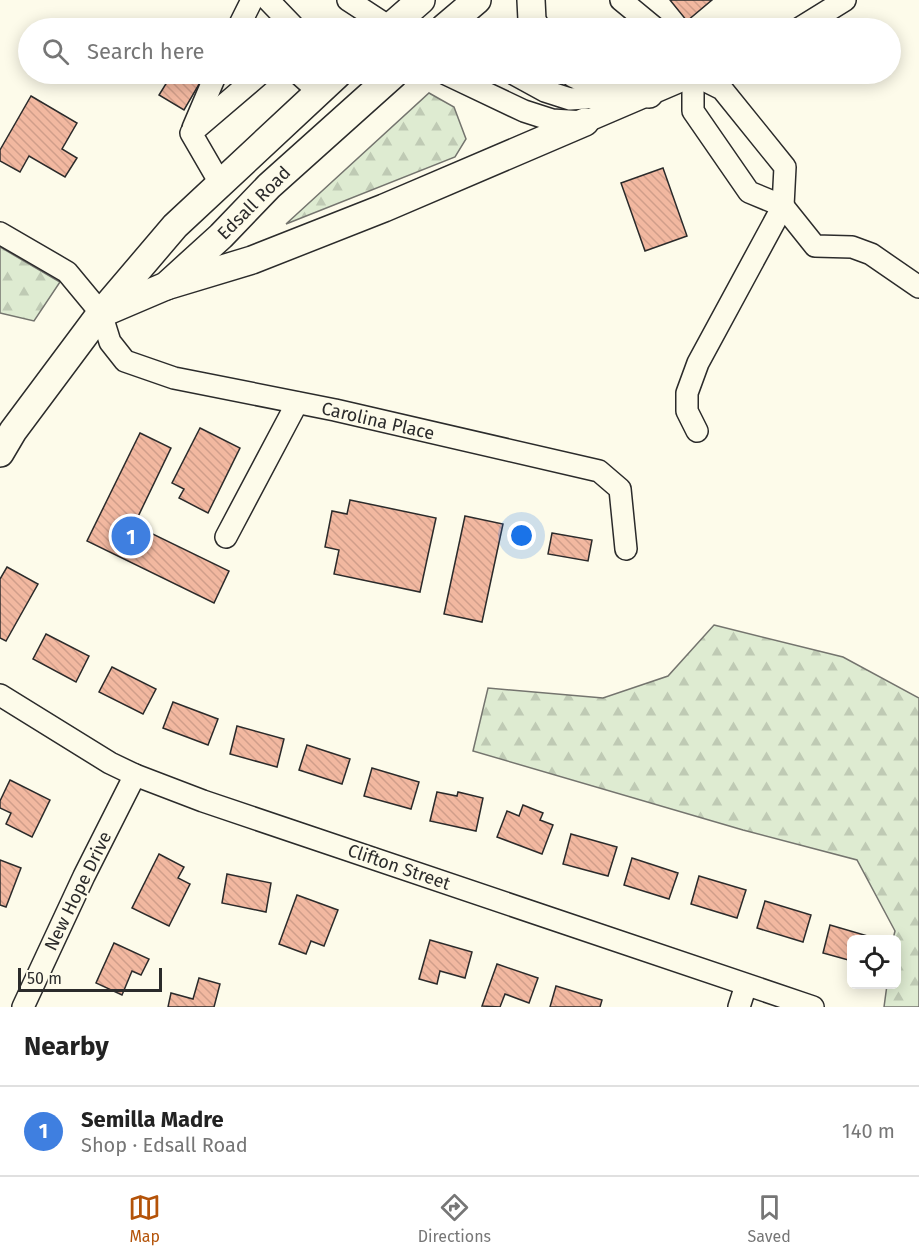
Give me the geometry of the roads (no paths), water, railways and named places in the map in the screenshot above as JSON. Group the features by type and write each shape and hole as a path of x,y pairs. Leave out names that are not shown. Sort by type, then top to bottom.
{"main road":[{"path":"402,18 421,0"},
{"path":"456,18 477,0"},
{"path":"531,0 532,18"},
{"name":"Edsall Road","path":"0,453 101,314 175,226 220,183 313,84"},
{"name":"Edsall Road","path":"101,314 166,286 221,236 269,186 383,84"},
{"path":"605,84 649,94"},
{"path":"166,286 252,260 373,212 585,122"}],"street":[{"path":"243,18 252,0"},
{"path":"268,0 286,18"},
{"path":"348,0 376,18"},
{"path":"621,0 643,18"},
{"path":"816,18 845,0"},
{"path":"191,133 212,84"},
{"path":"191,133 248,84"},
{"path":"467,84 524,111 552,120 585,122 672,84"},
{"path":"532,84 570,99 649,94"},
{"path":"694,84 693,111 749,192 783,206 815,246 852,247 871,254 919,287"},
{"path":"697,431 687,411 687,393 698,363 783,206 785,167 722,89 713,84"},
{"path":"191,133 220,183"},
{"path":"0,233 67,272 101,314"},
{"name":"Carolina Place","path":"101,314 110,342 124,361 174,378 297,403 598,471 620,489 626,549"},
{"path":"226,537 297,403"},
{"name":"Clifton Street","path":"0,695 110,763 135,775 214,804 813,1007"},
{"name":"New Hope Drive","path":"23,1007 84,876 135,775"},
{"path":"739,1007 746,985"}],"place":[{"name":"Semilla Madre","path":"131,536"}]}
